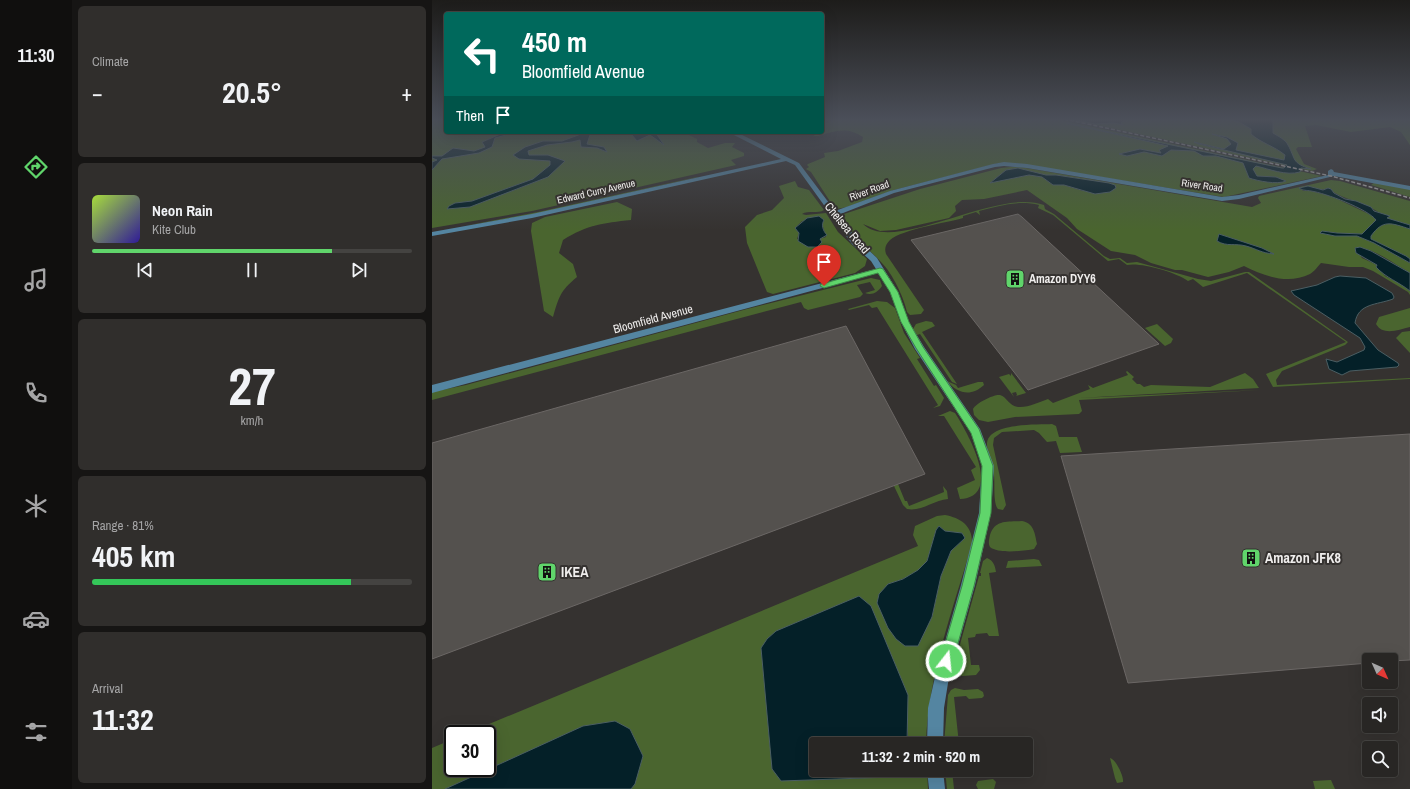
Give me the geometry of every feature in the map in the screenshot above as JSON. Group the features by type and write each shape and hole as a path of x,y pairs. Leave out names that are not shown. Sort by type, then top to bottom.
{"street":[{"name":"Chelsea Road","path":"781,156 797,164 802,169 833,214 855,242 874,260 894,292 905,322 920,348 976,432 988,466 985,513 968,586 942,677 936,708 935,737"},
{"name":"Edward Curry Avenue","path":"432,234 532,216 786,158"},
{"name":"River Road","path":"833,214 909,187 1004,164 1027,166 1222,199 1239,197 1331,176 1332,173 1410,188"},
{"name":"Edward Curry Avenue","path":"432,230 530,213 705,176"},
{"name":"Bloomfield Avenue","path":"432,389 880,270"},
{"path":"936,777 937,789"}],"green space":[{"path":"432,156 744,156 731,160 736,165 532,211 432,228"},
{"path":"825,156 1228,156 1322,176 1224,197 1014,163 999,163 894,190 847,207 837,209 833,206 811,172 806,169 809,167 807,165 808,164"},
{"path":"1241,156 1300,156 1304,164 1317,169 1312,171"},
{"path":"1010,167 1020,167 1252,207 1261,203 1258,198 1259,196 1331,180 1340,181 1410,201 1410,225 1394,221 1368,206 1342,197 1328,188 1300,189 1331,196 1373,216 1377,220 1362,234 1322,231 1335,236 1357,236 1374,243 1410,263 1410,273 1376,253 1361,248 1355,248 1362,258 1377,265 1385,276 1399,283 1410,291 1410,295 1408,292 1373,271 1363,267 1349,267 1321,263 1310,274 1293,279 1268,276 1244,266 1229,272 1208,277 1182,270 1175,270 1151,263 1135,255 1111,251 1077,229 1067,218 1027,190 984,199 962,200 955,206 956,211 949,218 896,230 880,231 863,224 878,231 898,232 922,227 974,211 1016,203 979,211 980,215 976,212 963,216 963,218 904,233 896,236 887,243 885,250 886,254 924,310 921,314 910,315 907,312 901,293 890,273 852,233 841,215 920,189","holes":["1018,168 1046,175 1056,175 1109,183 1083,191 1064,185 1053,185 1042,177 1036,175 991,182 1006,170"]},
{"path":"699,177 531,215 464,226 538,212"},
{"path":"795,181 798,187 809,190 824,210 802,214 826,213 838,232 867,259 865,266 855,273 773,294 767,292 747,243 745,227 757,215 772,210 784,198 779,186","holes":["802,221 822,223 826,237 819,239 822,242 797,239 799,233 795,228"]},
{"path":"1375,182 1410,189 1410,197 1371,185"},
{"path":"617,202 632,209 631,220 612,222 588,228 563,240 559,253 573,264 577,277 567,286 561,295 553,317 544,311 531,231 532,223 545,217"},
{"path":"1024,202 1044,205 1045,209 1054,214 1104,256 1110,259 1120,258 1127,263 1137,262 1198,279 1211,281 1249,272 1348,342 1345,345 1282,371 1276,380 1277,385 1410,379 1273,387 1266,374 1346,342 1247,273 1203,287 1193,279 1188,281 1175,274 1158,268 1133,264 1127,265 1119,259 1108,261 1053,215 1038,208 1039,205 1016,203"},
{"path":"1385,223 1396,224 1410,229 1410,259 1371,239 1371,236 1377,227"},
{"path":"871,278 880,280 882,286 877,292 872,294 865,293 875,290 870,282 857,285 863,294 860,297 808,310 804,308 801,302 432,400 432,392 466,385 747,309"},
{"path":"877,301 887,302 895,308 904,333 920,358 917,359 934,386 936,385 944,398 940,406 933,408 938,405 877,307 872,308 869,305 848,309"},
{"path":"1410,308 1410,327 1396,331 1387,331 1379,328 1376,324 1379,317"},
{"path":"926,321 932,322 935,326 922,332 957,384 952,382 920,334 917,335 913,329 916,324"},
{"path":"1157,324 1173,339 1171,343 1165,346 1145,328"},
{"path":"1410,331 1410,353 1396,338 1402,332"},
{"path":"1127,371 1134,377 1132,379 1137,384 1144,387 1151,385 1210,387 1245,373 1253,379 1259,388 1078,398 1260,390 1079,400 1082,411 1079,414 1015,417 988,422 979,420 974,415 973,409 990,397 1000,395 1012,405 1018,407 1030,406 1048,399 1053,403 1090,389 1088,385 1093,388 1128,375 1126,372"},
{"path":"1011,373 1026,393 1016,396 1016,392 1012,393 1014,397 999,377 1009,374 1011,376"},
{"path":"947,381 956,385 958,388 978,382 983,382 984,385 974,391 965,392 956,389"},
{"path":"950,411 955,413 967,433 978,462 981,475 980,487 973,495 960,499 957,488 975,480 971,470 976,467 944,416 938,416"},
{"path":"1052,424 1056,426 1059,437 1077,437 1082,452 1060,453 1056,441 1047,442 1034,430 1002,432 994,438 993,445 1006,505 1003,510 998,509 995,498 994,476 987,449 989,438 995,432 1014,426"},
{"path":"898,484 905,501 907,501 909,506 944,492 943,486 947,491 948,499 917,509 907,509 903,505 894,486"},
{"path":"937,516 951,516 965,524 972,538 972,544 936,668 931,693 927,737 908,737 889,648 772,769 809,771 809,777 927,777 928,789 631,789 635,784 458,784 445,789 432,789 432,748 444,743 444,777 496,777 496,725 487,725 918,546 913,535 915,526","holes":["939,526 945,531 965,538 951,551 941,576 932,617 888,584 904,578 924,565 927,560 936,530"]},
{"path":"1022,521 1029,524 1036,536 1037,544 1034,549 999,551 990,547 990,535 995,526 1003,522"},
{"path":"987,558 993,562 996,572 989,573 999,636 989,636 987,633 976,634 975,637 968,638 971,665 979,665 980,670 976,675 962,676 956,673 954,666 979,576 981,576 980,573 983,561"},
{"path":"1039,560 1042,566 1006,568 1008,561"},
{"path":"955,688 964,690 978,689 983,692 984,696 982,698 969,699 966,696 954,697 958,737 945,737 948,695 951,690"},
{"path":"1110,758 1115,761 1119,768 1123,782 1117,783"},
{"path":"946,777 953,777 954,789 947,789"},
{"path":"993,779 996,782 994,789 978,789 976,785 978,781"},
{"path":"1331,780 1335,789 1315,789 1313,781"}],"water":[{"path":"432,156 462,156 442,159 432,170 432,162 437,160 432,158"},
{"path":"514,156 550,156 565,161 548,177 470,207 447,209 455,203 472,201 533,179 550,165 550,161 519,159"},
{"path":"1203,156 1224,156 1282,168 1287,165 1249,156 1264,156 1284,160 1285,156 1293,156 1300,165 1311,169 1301,168 1300,172 1289,173 1278,172 1256,166 1253,169 1257,176 1276,177 1286,181 1273,183 1249,178 1243,163 1216,156"},
{"path":"1018,168 1046,175 1056,175 1109,183 1115,185 1116,188 1110,192 1095,194 1064,185 1053,185 1042,177 1029,175 990,183 1006,170"},
{"path":"1308,186 1323,190 1328,188 1331,189 1334,193 1345,199 1356,201 1371,207 1374,211 1390,216 1387,218 1410,225 1410,229 1392,224 1384,225 1375,231 1371,236 1371,239 1406,256 1410,259 1410,263 1374,243 1357,236 1335,236 1320,233 1322,231 1362,234 1376,220 1364,211 1346,202 1317,192 1299,188"},
{"path":"819,216 824,220 823,228 827,235 820,239 822,242 817,247 808,247 798,241 799,233 795,228 807,218"},
{"path":"1219,234 1262,248 1274,254 1262,252 1246,246 1221,243 1217,241"},
{"path":"1360,247 1371,251 1410,273 1410,291 1384,274 1376,267 1377,265 1356,253 1355,248"},
{"path":"1340,276 1366,278 1392,293 1394,297 1393,299 1364,308 1357,316 1355,323 1378,350 1398,363 1399,365 1397,367 1350,371 1342,375 1329,369 1326,359 1337,362 1364,350 1365,347 1360,338 1294,295 1291,291 1317,285"},
{"path":"939,526 945,531 962,533 965,538 951,551 941,576 932,617 918,646 905,646 896,639 888,628 877,603 879,594 888,584 903,579 918,570 927,561 936,530"},
{"path":"859,596 871,606 908,695 907,737 809,737 809,777 892,777 781,781 772,769 761,648 767,639 776,631"},
{"path":"615,721 630,729 643,756 635,784 631,789 445,789 471,777 496,777 496,766 583,726"}],"building":[{"name":"Amazon DYY6","path":"1018,214 1159,344 1028,390 911,240"},
{"name":"IKEA","path":"846,326 925,474 432,659 432,443"},
{"name":"Amazon JFK8","path":"1410,434 1410,660 1398,661 1398,653 1362,653 1362,664 1128,683 1061,456"}],"railway":[{"path":"1236,156 1331,176 1410,198"}],"place":[{"name":"Amazon DYY6","path":"1015,279"},
{"name":"Amazon JFK8","path":"1251,558"},
{"name":"IKEA","path":"547,572"}],"route":[{"path":"824,286 880,270 894,292 905,322 920,348 976,432 988,466 985,513 968,586 946,661"}]}
